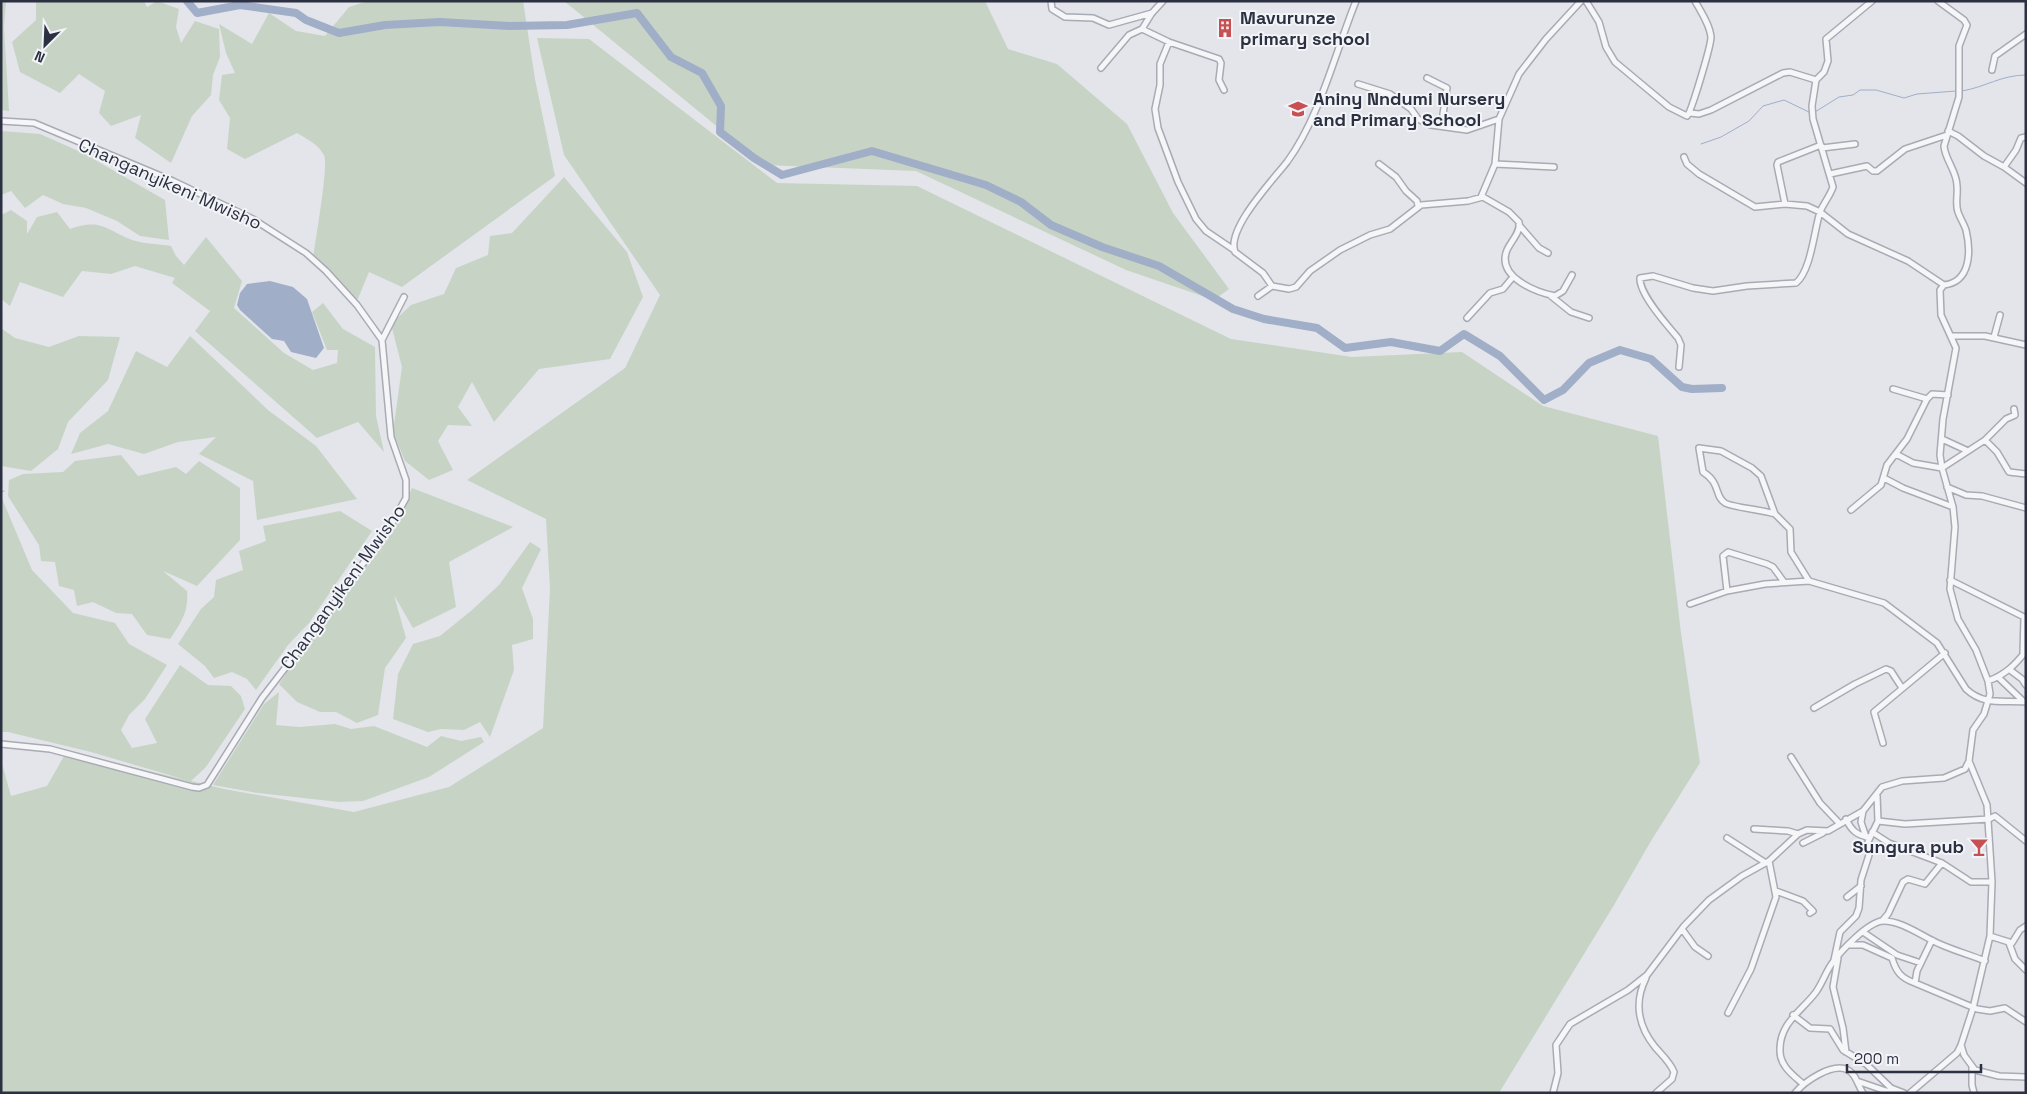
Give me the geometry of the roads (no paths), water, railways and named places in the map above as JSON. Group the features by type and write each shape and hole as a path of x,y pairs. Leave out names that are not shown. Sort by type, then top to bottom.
{"street":[{"path":"1051,1 1052,8 1065,17 1093,18 1112,26 1152,13"},
{"path":"1101,68 1129,35 1142,29 1152,13 1163,1"},
{"path":"1234,250 1238,232 1246,215 1294,152 1301,138 1329,77 1339,44 1356,1"},
{"path":"1481,197 1495,164 1499,119 1521,71 1546,39 1581,1"},
{"path":"1586,1 1599,22 1608,52 1619,66 1676,112 1686,116 1690,112 1696,88 1708,57 1711,38 1695,1"},
{"path":"1680,367 1681,345 1678,338 1644,293 1640,284 1640,278 1653,276 1693,288 1713,291 1746,286 1796,283 1802,276 1820,212 1832,188 1830,174 1813,119 1812,106 1816,80 1824,72 1828,61 1826,39 1872,1"},
{"path":"1803,843 1863,811 1882,787 1891,783 1944,778 1965,769 1969,761 1973,730 1984,714 1988,701 1988,682 1976,650 1958,619 1953,605 1950,580 1955,545 1953,507 1942,468 1942,439 1956,348 1945,328 1941,315 1940,290 1944,285 1963,276 1968,239 1956,206 1956,179 1945,154 1947,133 1958,97 1959,46 1967,24 1938,1"},
{"path":"1142,29 1169,42 1220,60 1219,80 1224,90"},
{"path":"1992,70 1995,56 2026,34"},
{"path":"1169,42 1160,64 1160,86 1155,109 1158,128 1178,182 1196,219 1206,231 1263,272 1272,286"},
{"path":"1690,112 1700,114 1711,110 1783,72 1790,72 1816,80"},
{"path":"1427,78 1447,88 1443,114 1444,126"},
{"path":"1358,84 1390,94 1411,109 1421,121 1455,130 1467,130 1499,119"},
{"name":"Changanyikeni Mwisho","path":"1,121 34,124 173,181 253,219 306,253 326,271 357,305 382,340 391,437 406,480 406,498 392,523 329,611 262,698 207,784 199,788 192,787 50,750 1,744"},
{"path":"1830,174 1866,166 1873,171 1878,171 1905,149 1947,133 1958,136 1984,156 2004,167 2026,183"},
{"path":"2004,167 2016,150 2021,138 2026,138"},
{"path":"1785,204 1778,162 1821,146 1856,144"},
{"path":"1684,157 1687,164 1699,174 1755,207 1785,204 1807,206 1820,212 1848,234 1908,261 1944,285"},
{"path":"1379,164 1418,201 1418,206"},
{"path":"1495,164 1554,166"},
{"path":"1258,296 1272,286 1289,289 1296,287 1310,271 1340,250 1370,235 1390,229 1418,206 1468,201 1481,197 1493,201 1509,212 1539,248 1548,254"},
{"path":"1520,225 1505,257 1506,265 1513,276 1526,286 1555,296 1560,293 1572,276"},
{"path":"1467,318 1490,293 1503,289 1513,276"},
{"path":"1548,294 1575,315 1590,318"},
{"path":"382,340 404,297"},
{"path":"1994,337 2000,315"},
{"path":"1951,336 1994,337 2026,345"},
{"path":"1893,389 1927,399"},
{"path":"1851,510 1881,485 1886,465 1908,439 1927,399 1932,394 1948,394"},
{"path":"1896,454 1913,463 1942,468 1985,440 2006,419 2014,415 2014,409"},
{"path":"1942,439 1968,451"},
{"path":"1985,440 1997,452 2009,472 2026,474"},
{"path":"1775,514 1760,509 1725,504 1720,499 1715,480 1703,472 1699,448 1721,451 1752,468 1761,476 1775,514 1790,529 1791,552 1809,581"},
{"path":"1884,478 1903,488 1953,507"},
{"path":"1947,487 1966,495 1982,496 2026,508"},
{"path":"1727,591 1723,556 1728,552 1768,564 1773,567 1784,582"},
{"path":"1950,580 2025,618 2025,652 2010,670 1999,678 1988,682"},
{"path":"1690,604 1727,591 1784,582 1809,581 1884,603 1937,643 1966,689 1979,699 1988,701 2024,701"},
{"path":"1883,743 1874,712 1945,653"},
{"path":"1814,708 1854,684 1886,670 1891,671 1902,688"},
{"path":"2010,670 2024,679 2026,685"},
{"path":"1999,678 2024,701"},
{"path":"1791,757 1820,803 1840,824"},
{"path":"1910,1093 1957,1053 1973,1008 1990,936 1992,882 1989,819 1987,805 1969,761"},
{"path":"1846,1052 1843,1028 1833,987 1836,959 1840,932 1858,912 1861,886 1869,855 1867,844 1869,836 1878,820 1877,795"},
{"path":"1863,811 1862,822 1869,836"},
{"path":"1878,820 1905,824 1989,819 1995,816 2026,841"},
{"path":"1846,819 1853,831 1942,864 1971,882 1992,882"},
{"path":"1754,829 1788,831 1798,834"},
{"path":"1656,1093 1672,1079 1674,1072 1647,1036 1642,1025 1637,1002 1647,976 1682,930 1709,900 1742,876 1767,862 1798,834 1807,830 1828,831"},
{"path":"1727,838 1767,862 1776,892 1774,906 1751,969 1728,1013"},
{"path":"1803,1084 1789,1072 1780,1057 1783,1037 1793,1015 1818,989 1836,959 1847,946 1863,932 1882,921 1888,914 1903,882 1908,879 1925,884 1942,864"},
{"path":"1847,897 1861,886"},
{"path":"1776,892 1803,901 1813,911 1810,914"},
{"path":"1882,921 1904,927 1985,961"},
{"path":"1990,936 2009,943 2014,942 2020,930 2026,926"},
{"path":"1682,930 1695,947 1708,956"},
{"path":"1863,932 1897,955 1921,962"},
{"path":"1915,983 1915,977 1932,940"},
{"path":"2009,943 2016,959 2026,970"},
{"path":"1847,946 1854,944 1863,945 1892,958 1894,970 1898,974 1973,1008 1990,1011 2005,1008 2026,1022"},
{"path":"1553,1093 1558,1073 1556,1045 1570,1024 1628,990 1647,976"},
{"path":"1793,1015 1810,1028 1830,1030 1846,1052 1866,1064 1891,1088 1902,1092"},
{"path":"1961,1044 1964,1055 1972,1068 1974,1093"},
{"path":"1795,1093 1803,1084 1824,1072 1842,1068 1850,1072 1863,1093"},
{"path":"1972,1068 1987,1074 2026,1077"},
{"path":"1857,1081 1886,1092 1902,1092"}],"water":[{"path":"270,281 293,287 307,299 324,348 316,358 291,352 284,341 272,339 237,305 240,293 247,284"}],"waterway":[{"path":"187,1 197,13 240,5 296,13 306,20 339,33 385,25 440,22 509,26 567,25 637,13 671,57 702,73 721,106 720,132 754,158 782,175 872,151 986,185 1021,202 1051,225 1102,247 1159,266 1233,309 1264,319 1317,328 1345,348 1391,342 1440,351 1464,334 1500,356 1544,400 1563,390 1589,363 1620,350 1651,359 1682,387 1692,389 1722,388"},
{"path":"1962,91 2001,79 2026,75"},
{"path":"1815,112 1839,97 1853,95 1860,90 1876,90 1904,98 1917,94 1956,91"},
{"path":"1701,144 1721,137 1749,121 1763,106 1784,100 1811,113"}],"place":[{"name":"Mavurunze primary school","path":"1225,28"},
{"name":"Aniny Nndumi Nursery and Primary School","path":"1298,109"},
{"name":"Sungura pub","path":"1979,847"}]}
